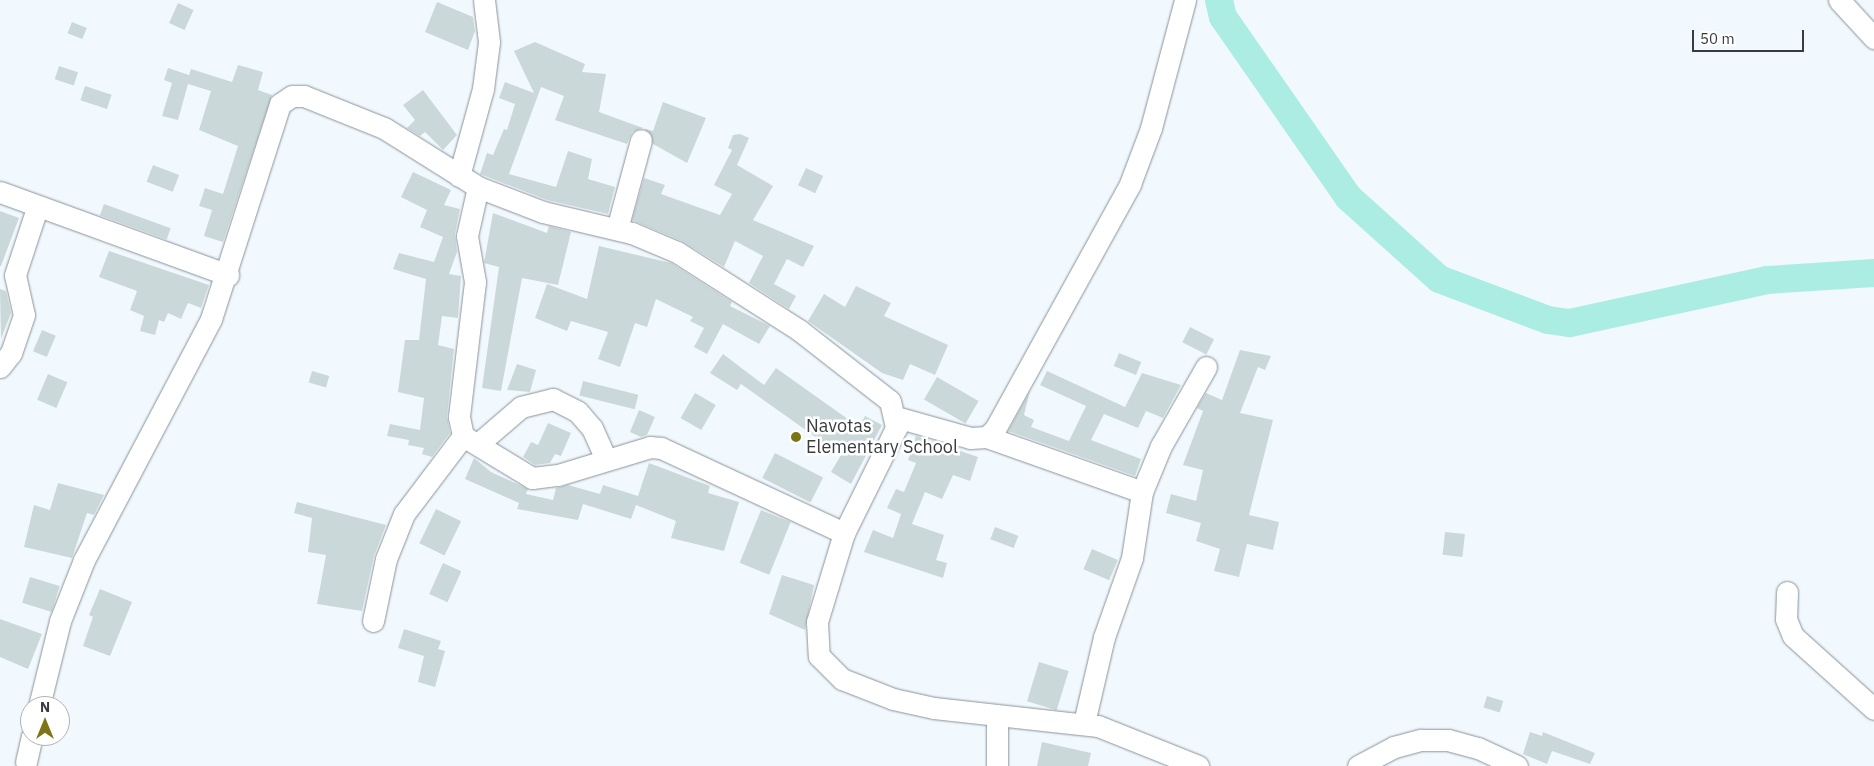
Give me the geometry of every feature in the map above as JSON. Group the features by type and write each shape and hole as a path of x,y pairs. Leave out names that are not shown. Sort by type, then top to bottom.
{"street":[{"path":"459,176 484,89 489,42 484,0"},
{"path":"987,437 1046,341 1130,184 1151,128 1185,0"},
{"path":"1839,0 1874,38"},
{"path":"41,696 60,621 84,560 196,352 228,275 270,131 285,98 304,96 360,117 478,187 543,212 655,241 723,279 884,394 896,416 896,428 844,532 818,622 819,656 829,669 856,687 893,699 997,716 1084,723 1126,733 1198,766"},
{"path":"617,230 641,140"},
{"path":"478,187 467,236 475,282 459,417 470,440 532,478 558,475 650,447 661,448 844,532"},
{"path":"0,192 37,208 228,275"},
{"path":"0,367 11,353 24,315 15,275 37,208"},
{"path":"1084,723 1104,637 1132,558 1142,492 1161,446 1206,367"},
{"path":"373,621 386,559 404,514 470,440 521,407 553,399 578,412 592,428 606,459"},
{"path":"896,416 970,438 987,437 1142,492"},
{"path":"1787,592 1786,619 1793,636 1874,709"},
{"path":"997,716 997,766"},
{"path":"1358,766 1394,747 1421,740 1448,740 1478,748 1517,766"},
{"path":"26,762 30,746"}],"building":[{"path":"437,2 473,17 475,31 468,50 425,32"},
{"path":"178,3 194,10 185,30 169,23"},
{"path":"72,22 87,28 82,39 68,33"},
{"path":"535,42 585,64 582,72 606,74 599,112 643,128 632,132 627,144 555,120 564,96 541,87 509,174 556,187 568,151 592,159 588,179 615,187 608,214 547,200 480,174 487,153 493,155 504,129 507,130 515,104 499,98 505,82 534,93 514,51"},
{"path":"238,65 263,72 258,90 272,95 223,242 204,236 212,210 199,206 205,188 223,194 238,146 199,130 211,91 188,84 178,120 162,116 172,83 164,80 168,68 189,75 191,69 232,82"},
{"path":"59,66 78,72 74,85 55,79"},
{"path":"85,86 112,95 107,109 80,100"},
{"path":"423,90 457,135 443,150 425,132 420,136 407,128 415,120 403,105"},
{"path":"663,102 706,118 687,163 653,144 645,129 653,131"},
{"path":"740,134 749,138 737,165 773,186 753,220 814,246 803,267 787,259 774,284 796,296 789,309 749,283 763,256 735,241 724,267 682,241 632,220 644,178 665,185 661,194 720,215 732,194 714,185 732,150 728,148 733,135"},
{"path":"153,165 179,175 173,192 147,182"},
{"path":"806,168 823,176 815,193 798,185"},
{"path":"413,172 451,190 444,205 460,209 455,234 457,252 449,274 461,276 458,318 442,316 438,345 454,349 447,416 450,433 432,457 422,454 424,448 408,445 409,440 387,436 390,424 420,430 424,398 398,392 405,340 419,340 426,279 393,269 399,253 434,262 443,237 420,227 427,210 401,197"},
{"path":"104,204 171,228 167,240 100,215"},
{"path":"0,211 19,218 1,266 0,266"},
{"path":"493,213 547,233 549,226 571,232 558,285 522,278 501,391 482,388 499,267 484,263"},
{"path":"599,246 671,263 732,302 730,306 770,326 759,344 723,324 707,354 694,347 704,328 690,321 693,317 656,299 647,327 635,323 620,367 598,359 608,332 571,321 567,331 535,318 547,284 587,299"},
{"path":"109,251 209,285 201,308 188,303 181,319 168,313 164,322 159,320 155,335 140,331 144,316 130,310 137,291 99,277"},
{"path":"856,286 891,303 884,316 948,345 935,375 910,364 903,380 882,373 808,321 824,294 845,307"},
{"path":"0,289 6,291 11,313 1,339"},
{"path":"1190,327 1214,339 1206,354 1182,342"},
{"path":"42,330 56,336 47,357 33,351"},
{"path":"1240,350 1271,356 1265,370 1258,367 1240,413 1273,420 1249,515 1279,522 1273,550 1247,544 1239,577 1214,571 1220,549 1196,541 1201,523 1166,513 1171,494 1196,501 1203,470 1183,465 1203,411 1197,408 1206,393 1222,400"},
{"path":"1119,353 1141,362 1136,375 1114,366"},
{"path":"723,354 764,385 776,368 859,427 865,416 882,425 851,484 831,472 841,455 741,384 737,390 710,373"},
{"path":"517,364 536,370 530,392 507,390"},
{"path":"312,371 329,376 326,387 309,383"},
{"path":"1047,371 1125,407 1142,373 1181,385 1163,418 1146,411 1138,428 1104,414 1091,440 1141,459 1135,476 1008,431 1030,391 1024,415 1034,420 1031,427 1069,441 1086,406 1040,385"},
{"path":"48,374 67,382 56,408 37,400"},
{"path":"937,377 979,401 966,424 924,400"},
{"path":"583,381 638,395 635,409 579,396"},
{"path":"695,393 716,405 701,430 680,418"},
{"path":"639,410 655,417 647,435 641,437 630,432"},
{"path":"548,423 571,433 561,456 555,454 550,463 535,465 523,457 531,442 538,445"},
{"path":"916,436 978,457 970,481 953,475 942,499 925,492 912,524 944,535 936,560 947,563 943,578 864,552 873,530 893,538 901,514 887,508 896,489 904,492 916,463 908,460"},
{"path":"775,453 823,478 810,502 762,478"},
{"path":"474,458 491,472 528,489 526,494 553,500 556,488 568,485 600,494 603,485 638,496 649,463 710,486 708,493 739,502 724,551 671,538 676,521 636,505 631,519 583,504 578,520 517,509 519,503 465,479"},
{"path":"58,483 104,495 94,515 87,513 72,558 24,547 34,505 50,510"},
{"path":"297,502 386,525 374,556 362,611 317,604 326,555 308,552 312,518 294,513"},
{"path":"436,509 461,521 445,555 419,543"},
{"path":"761,510 791,522 769,575 740,563"},
{"path":"995,527 1018,536 1014,548 990,539"},
{"path":"1445,532 1465,534 1462,557 1443,555"},
{"path":"1092,549 1118,560 1109,580 1083,569"},
{"path":"443,563 461,571 447,602 429,594"},
{"path":"782,575 814,585 805,630 769,614"},
{"path":"30,577 60,586 52,612 22,603"},
{"path":"100,589 132,602 110,656 83,646 93,617 89,615"},
{"path":"0,619 42,634 28,669 0,657"},
{"path":"404,629 441,641 438,649 445,651 435,687 418,682 424,656 398,648"},
{"path":"1039,662 1069,671 1057,710 1027,701"},
{"path":"1487,696 1503,701 1500,712 1483,707"},
{"path":"1530,732 1542,736 1543,732 1595,753 1590,764 1552,751 1547,764 1523,754"},
{"path":"1042,742 1091,753 1088,766 1037,766"}],"waterway":[{"path":"1219,0 1223,17 1348,197 1439,279 1548,320 1570,323 1767,280 1874,273"}],"place":[{"name":"Navotas Elementary School","path":"796,437"}]}
